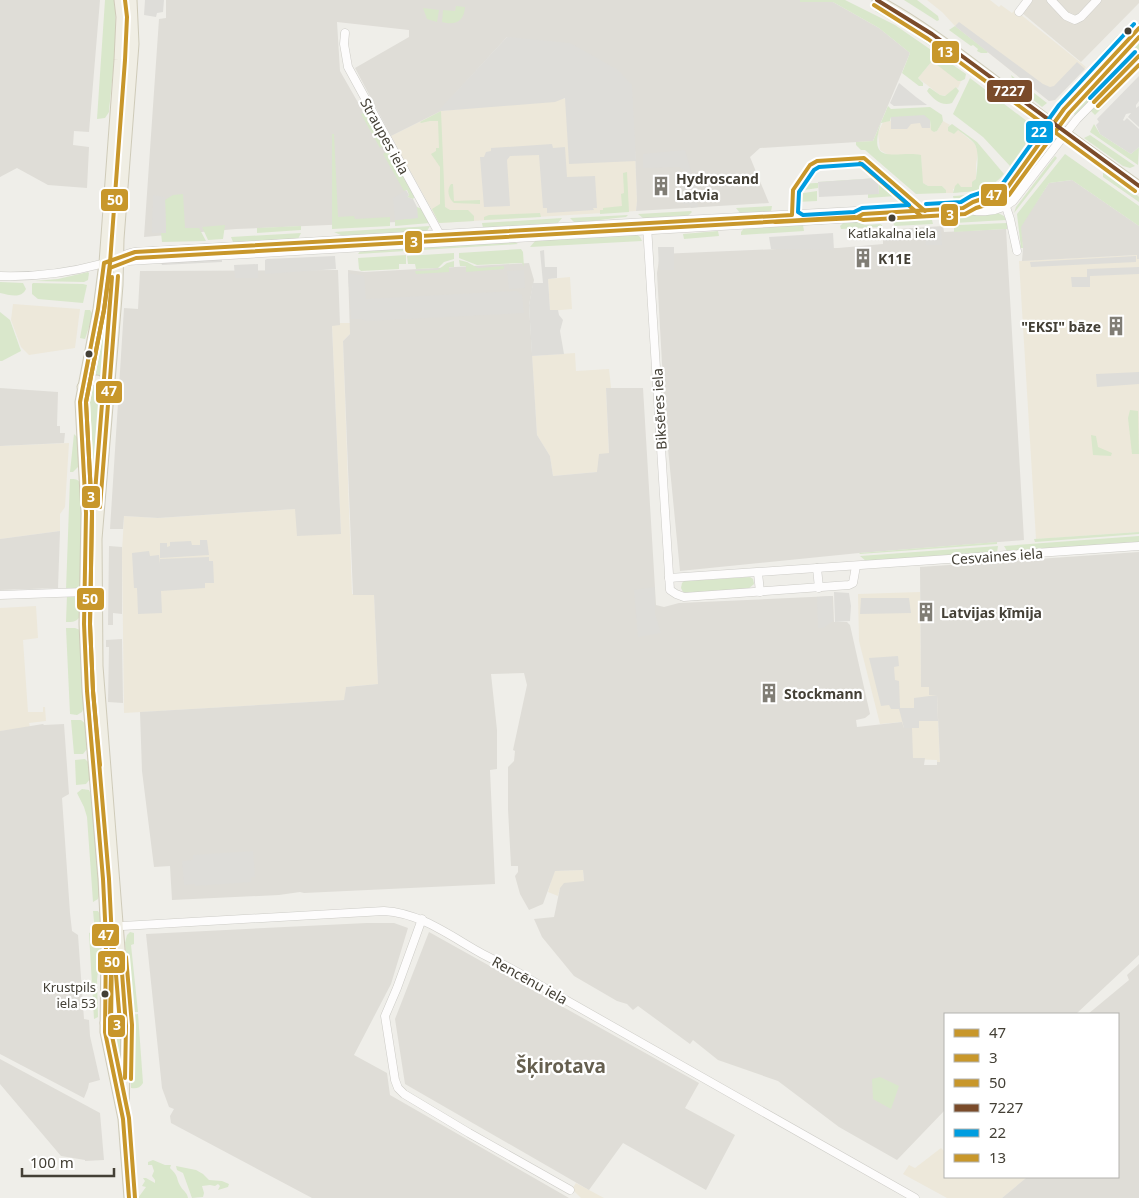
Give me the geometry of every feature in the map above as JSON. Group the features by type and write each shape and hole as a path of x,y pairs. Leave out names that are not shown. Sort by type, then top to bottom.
{"main road":[{"path":"119,0 119,60 104,263 98,309 80,402 86,513 86,691 103,879 106,1040 123,1122"},
{"path":"132,0 134,44"},
{"path":"129,1198 123,1122 126,1026 98,666 97,540 117,299 118,258 138,0"},
{"path":"877,0 936,36 1065,134 1139,186"},
{"path":"82,387 91,380 97,380 102,385 104,443"},
{"path":"105,1023 110,1029 118,1033 126,1026"}],"street":[{"path":"1019,12 1028,0"},
{"path":"1051,0 1066,16 1075,20 1081,17 1097,0"},
{"path":"963,208 973,202 998,195 1004,191 1016,177 1064,108 1139,28"},
{"name":"Straupes iela","path":"345,33 344,44 348,67 440,235"},
{"path":"386,242 440,235 647,222 856,212 863,214 963,208 974,212 1006,206 1018,195 1077,119 1139,56"},
{"path":"1006,206 1017,251"},
{"path":"0,276 28,277 53,274 104,263 118,258 127,261 386,242 648,231 856,218 863,214"},
{"name":"Biksēres iela","path":"647,222 670,590 684,597 760,592"},
{"name":"Cesvaines iela","path":"669,578 1139,546"},
{"path":"758,573 760,592 819,588 853,583 856,566"},
{"path":"817,568 819,588"},
{"path":"0,594 85,592"},
{"name":"Rencēnu iela","path":"105,927 384,911 422,919 915,1198"},
{"path":"422,919 385,1016 395,1080 398,1088 404,1094 469,1133 570,1190"}],"shaded area":[{"path":"0,0 100,0 89,132 74,131 73,145 89,147 87,188 48,185 17,168 0,177"},
{"path":"145,0 164,0 163,12 157,13 156,17 144,15"},
{"path":"166,0 800,0 800,2 833,2 879,28 910,53 873,141 760,148 750,157 769,203 636,211 635,150 507,37 441,111 391,136 355,68 409,37 409,30 337,22 340,71 380,141 420,221 236,229 144,237 159,19 166,18"},
{"path":"927,0 990,0 1012,13 1015,10 1086,67 1055,100 1049,101 955,26"},
{"path":"1026,0 1139,0 1139,3 1081,62 1021,12"},
{"path":"959,22 1043,84 1050,87 1054,86 1077,62 1085,69 1055,100 1049,101 955,26"},
{"path":"507,37 570,43 618,70 632,85 636,161 569,164 565,98 555,102 439,110"},
{"path":"932,61 961,81 958,88 956,87 947,96 940,95 918,78"},
{"path":"1139,76 1139,101 1136,108 1139,106 1139,127 1128,117 1131,113 1126,114 1123,120 1127,118 1139,129 1139,147 1131,154 1100,134 1096,125 1099,122 1097,119"},
{"path":"899,83 927,105 894,106 890,103"},
{"path":"619,93 635,150 636,211 439,223 391,136 441,111"},
{"path":"924,115 934,132 937,131 943,121 950,125 948,127 958,130 975,144 978,153 976,179 972,187 960,187 953,189 953,193 946,193 942,186 928,186 923,183 922,179 921,155 890,156 880,150 878,133 883,122"},
{"path":"924,115 930,120 930,128 922,128 920,123 911,124 907,129 891,129 891,117"},
{"path":"552,144 553,148 565,147 567,177 595,176 597,208 593,208 594,210 547,213 547,208 543,208 539,155 510,156 507,160 510,206 484,207 480,157 484,157 486,152 491,151 491,148"},
{"path":"685,150 697,192 698,207 691,208 689,204 683,204 681,175 686,174 685,170 679,167 643,168 643,154"},
{"path":"878,178 879,194 819,197 818,182"},
{"path":"1072,180 1139,226 1139,259 1137,259 1137,255 1022,261 1023,248 1020,227 1049,183"},
{"path":"406,190 409,195 407,197 413,199 417,207 418,218 395,220 393,198"},
{"path":"153,195 165,197 166,233 152,233"},
{"path":"943,226 944,232 1006,229 1024,540 859,553 680,571 665,418 657,273 660,254 838,248 883,244 883,230"},
{"path":"941,227 942,245 926,245 925,239 885,241 884,230"},
{"path":"833,233 834,250 771,249 769,237"},
{"path":"658,247 674,247 674,270 659,270"},
{"path":"544,250 545,267 557,267 557,278 548,279 550,310 558,310 563,320 560,331 564,354 532,356 529,305 533,283 543,283 540,251"},
{"path":"1137,255 1137,259 1139,259 1139,532 1036,539 1019,261"},
{"path":"335,256 336,269 265,274 265,260 267,259"},
{"path":"1136,256 1136,262 1031,267 1030,262"},
{"path":"222,259 222,262 162,265 161,262"},
{"path":"529,263 534,280 529,305 537,435 550,456 553,476 597,472 599,454 609,453 606,388 643,388 656,605 664,607 679,603 833,596 834,622 847,622 850,625 870,714 865,718 856,720 857,727 902,722 904,728 912,728 913,758 925,758 924,765 937,765 937,762 940,762 937,695 929,695 929,687 921,687 920,567 1139,552 1139,955 1077,1013 944,1013 944,1111 897,1160 839,1127 778,1081 718,1060 693,1040 690,1044 638,1006 633,1010 627,1004 617,1001 574,976 542,937 534,919 554,917 560,888 564,883 584,881 583,870 555,871 543,904 529,910 520,894 515,876 518,872 518,866 511,866 508,767 514,761 515,751 513,750 527,685 524,673 491,674 497,730 497,769 490,770 495,884 300,892 279,895 172,900 170,866 154,867 142,771 140,712 344,700 346,687 378,684 374,595 353,595 343,341 350,334 348,270 364,272"},
{"path":"258,264 258,278 235,278 234,265"},
{"path":"1139,267 1139,274 1090,276 1090,287 1072,287 1071,277 1087,277 1087,269"},
{"path":"338,270 340,325 332,326 341,534 297,536 295,509 158,518 124,516 123,529 110,529 124,308 138,309 140,271"},
{"path":"524,270 525,288 509,289 507,271"},
{"path":"348,273 364,276 366,299 517,291 522,295 524,313 366,321 351,319"},
{"path":"570,277 572,309 550,311 548,279"},
{"path":"13,304 80,309 75,348 29,355 21,347 11,320"},
{"path":"339,323 350,323 350,334 343,341 352,594 374,594 378,684 346,687 345,700 124,713 122,552 124,516 158,518 295,509 341,534 332,325 339,325"},
{"path":"575,353 576,371 609,369 611,388 606,388 609,454 597,472 553,476 550,456 537,435 532,356"},
{"path":"1139,372 1139,384 1097,387 1096,374"},
{"path":"0,388 58,392 57,426 60,426 60,433 65,433 64,443 0,446"},
{"path":"69,443 65,507 60,514 60,531 0,539 0,446"},
{"path":"60,531 58,588 0,590 0,539"},
{"path":"200,540 207,540 209,555 160,558 160,543 167,543 167,547 170,546 170,542 191,541 192,545 200,545"},
{"path":"109,546 122,547 122,614 113,613 113,625 108,625"},
{"path":"149,551 150,556 159,555 160,564 160,559 209,557 209,561 213,561 214,583 205,583 205,588 161,591 162,613 138,614 137,588 134,588 132,553"},
{"path":"655,587 655,614 661,633 638,637 634,590"},
{"path":"834,592 849,593 851,606 850,621 835,622"},
{"path":"920,592 921,687 929,687 937,695 940,762 937,762 937,760 913,759 902,722 880,724 859,641 858,594"},
{"path":"832,596 833,621 823,628 818,628 817,597"},
{"path":"861,598 909,598 911,613 860,614"},
{"path":"36,606 38,638 23,640 28,712 43,712 43,707 45,707 46,721 29,723 30,727 0,731 0,608"},
{"path":"122,639 123,703 108,702 109,647 106,647 106,640"},
{"path":"898,656 899,666 894,667 895,680 899,681 900,708 914,708 914,698 937,695 938,721 919,721 919,728 904,728 899,709 891,709 889,705 881,706 869,658"},
{"path":"43,724 64,724 69,794 62,798 70,913 72,931 78,935 84,1019 89,1020 90,1036 100,1080 89,1083 84,1098 0,1054 0,731"},
{"path":"253,851 255,877 251,877 251,882 184,885 182,861 193,860 193,855"},
{"path":"583,870 584,882 560,888 558,896 548,892 554,871"},
{"path":"394,923 408,928 391,984 354,1055 387,1073 390,1095 569,1198 312,1198 171,1123 170,1116 174,1109 169,1107 162,1088 146,934"},
{"path":"429,932 699,1083 685,1108 735,1135 706,1190 623,1143 589,1190 405,1084 395,1019"},
{"path":"1139,964 1139,1198 1002,1198 1026,1178 1119,1178 1119,1013 1089,1013 1129,980 1127,975"},
{"path":"0,1059 100,1113 104,1160 85,1161 61,1156 0,1084"},
{"path":"941,1148 944,1151 944,1178 1026,1178 1002,1198 947,1198 903,1174 909,1165 915,1168"},
{"path":"576,1183 604,1198 581,1198 572,1189"}],"green space":[{"path":"105,0 114,0 116,26 114,56 109,112 105,118 97,119"},
{"path":"125,0 128,0 128,53 115,242 113,243 111,240 123,71"},
{"path":"800,0 845,0 895,25 966,74 965,79 958,81 932,61 918,78 923,83 923,86 919,86 902,73 910,53 879,28 833,2 800,2"},
{"path":"904,0 917,0 938,16 939,20 937,21"},
{"path":"456,6 465,7 461,19 455,23 442,22 443,10 455,11"},
{"path":"423,8 439,10 437,22 427,19"},
{"path":"875,8 887,12 910,25 964,70 912,33 875,11"},
{"path":"955,26 988,52 981,53 977,51 978,49 973,45 971,46 949,30"},
{"path":"1123,33 1122,38 1111,53 1102,62 1093,66 1095,60 1118,35"},
{"path":"1139,35 1139,50 1075,115 1070,111"},
{"path":"1139,61 1139,70 1095,115 1091,111"},
{"path":"1087,70 1090,73 1061,104 1058,100"},
{"path":"1011,75 1047,103 1042,107 1031,98"},
{"path":"970,78 1032,125 1025,145 1010,166 983,137 953,114"},
{"path":"956,87 959,91 952,103 948,104 938,101 927,91 930,88 945,96"},
{"path":"888,106 891,109 930,107 942,115 943,121 937,131 934,132 931,130 930,120 891,117 890,121 881,123 877,137 881,152 894,155 921,155 923,183 928,186 942,186 946,193 916,194 865,150 861,150 856,145 856,142 873,141"},
{"path":"441,111 445,207 450,210 468,210 474,216 474,221 439,223 432,209 440,204 440,167 431,154 436,151 436,148 439,148 438,121 420,122"},
{"path":"367,112 384,140 383,146 380,148 361,114"},
{"path":"952,124 977,142 1004,174 993,184 981,190 953,193 958,183 961,187 972,187 972,182 976,179 978,161 976,146 972,141 958,130 954,134 948,131 948,127"},
{"path":"1094,124 1100,134 1131,154 1139,147 1138,165 1090,132"},
{"path":"1032,133 1038,138 1019,167 1012,167 1028,146"},
{"path":"332,134 334,134 338,217 354,216 355,219 390,217 390,226 332,229"},
{"path":"1090,135 1135,166 1130,168 1123,166 1084,138"},
{"path":"1044,142 1049,146 1026,178 1007,197 996,204 984,207 971,207 997,200 1012,189"},
{"path":"386,152 391,154 415,196 413,199 407,197 409,195 407,190 404,191 383,154"},
{"path":"1065,154 1139,206 1139,226 1072,180 1049,183 1021,227 1023,248 1021,248 1017,214"},
{"path":"1055,156 1057,158 1014,213 1016,207"},
{"path":"1104,171 1128,187 1139,197 1139,202 1103,177"},
{"path":"627,172 629,212 600,214 600,210 603,210 603,208 622,206 621,194 624,193 623,173"},
{"path":"1007,175 1008,181 990,194 954,201 953,196 977,194 988,190"},
{"path":"878,178 881,178 898,193 896,196 868,198 868,194 879,194"},
{"path":"878,178 818,183 818,182"},
{"path":"818,183 818,188 797,191 802,184"},
{"path":"451,184 453,184 454,201 480,200 480,204 454,203 449,194"},
{"path":"817,191 817,201 797,202 797,194"},
{"path":"183,194 185,228 199,228 206,241 162,242 161,233 166,232 165,200 173,195"},
{"path":"772,206 771,212 740,213 736,208"},
{"path":"417,207 422,209 430,223 395,226 395,220 417,218"},
{"path":"691,211 688,216 646,219 638,214"},
{"path":"540,213 541,217 484,220 484,217 489,215"},
{"path":"998,213 1004,216 1006,220 954,223 962,216"},
{"path":"628,215 626,217 575,223 570,218"},
{"path":"562,218 557,224 483,228 482,223"},
{"path":"929,218 933,224 894,226 893,220"},
{"path":"855,221 865,225 880,224 882,227 841,229 840,226 843,223"},
{"path":"1007,223 1007,229 954,232 954,228 959,225"},
{"path":"225,225 223,239 208,240 202,227"},
{"path":"803,225 804,231 741,235 745,227"},
{"path":"301,226 301,230 257,233 257,228"},
{"path":"430,226 427,231 423,232 343,236 334,232"},
{"path":"718,231 719,236 684,239 683,234"},
{"path":"301,233 298,239 233,242 231,237"},
{"path":"636,234 642,241 530,247 536,240"},
{"path":"513,241 518,244 358,254 361,250"},
{"path":"521,249 524,267 522,263 477,265 459,258 459,253"},
{"path":"454,253 454,259 444,262 438,268 416,269 415,264 408,264 407,256"},
{"path":"406,255 406,264 399,264 399,269 361,271 359,269 358,258"},
{"path":"459,260 478,268 504,266 504,269 466,272 466,266 460,266"},
{"path":"454,261 454,267 449,267 449,272 416,274 415,271 438,270 447,263"},
{"path":"88,272 88,280 84,282 35,281 58,279"},
{"path":"0,282 23,283 26,289 18,295 0,293"},
{"path":"33,283 87,285 83,303 38,299 32,294"},
{"path":"104,285 112,286 105,383 97,376 88,378"},
{"path":"85,310 90,310 93,315 85,339 80,338"},
{"path":"0,312 10,320 21,351 2,361 0,361"},
{"path":"95,384 101,390 100,450 94,620 91,621 88,619 85,389 86,386"},
{"path":"1130,410 1138,411 1139,454 1132,454 1128,418"},
{"path":"74,434 78,438 79,466 73,472 70,472"},
{"path":"1091,435 1096,436 1098,447 1112,453 1111,456 1093,455"},
{"path":"70,479 76,479 80,483 83,501 81,578 80,585 75,590 66,590"},
{"path":"1139,532 1139,534 1035,542 1034,539"},
{"path":"1139,536 1139,542 1007,551 1004,546"},
{"path":"997,542 997,544 859,553"},
{"path":"998,546 997,552 866,561 860,556"},
{"path":"750,577 753,579 754,584 748,589 686,593 681,588 684,581"},
{"path":"67,595 75,596 81,601 80,617 71,622 66,622"},
{"path":"88,626 93,626 114,922 111,925 107,897 89,673"},
{"path":"66,628 80,630 84,707 82,712 77,715 70,714"},
{"path":"71,720 81,720 86,724 87,749 83,754 74,754"},
{"path":"85,759 89,763 90,779 86,784 76,785 75,760"},
{"path":"82,789 89,790 91,794 100,891 98,899 93,902 87,817 77,793"},
{"path":"93,911 98,911 101,916 103,938 100,938 95,932"},
{"path":"92,932 101,944 97,980 98,1017 94,1019 89,933"},
{"path":"130,932 134,933 134,944 131,945 138,1012 131,1012 125,943"},
{"path":"110,941 116,941 122,1025 119,1027 112,1026 110,1022"},
{"path":"138,1014 143,1083 139,1087 131,1088 131,1015"},
{"path":"108,1032 123,1034 121,1082 119,1082"},
{"path":"880,1077 899,1086 891,1109 873,1099 872,1079"},
{"path":"153,1160 165,1165 171,1165 170,1168 188,1198 138,1198 146,1187 142,1186 145,1181 143,1178 155,1183 152,1176 154,1171 152,1165 148,1165 148,1162"},
{"path":"176,1166 196,1170 209,1180 222,1181 229,1184 228,1187 218,1190 220,1186 218,1184 215,1186 202,1186 203,1197 192,1198 183,1173 177,1170"}],"transit line":[{"name":"50","path":"125,0 127,17 125,60 110,263 104,310 86,402 92,513 90,624 93,691 109,879 112,939 111,1031 129,1118 135,1198"},
{"name":"7227","path":"877,0 932,34 1139,186"},
{"name":"13","path":"874,5 928,39 1135,191"},
{"name":"22","path":"926,204 961,202 971,196 1001,186 1059,105 1134,24"},
{"name":"47","path":"775,222 856,218 863,214 963,208 973,202 1005,191 1064,109 1139,28"},
{"name":"3","path":"100,765 93,691 90,624 92,513 86,402 110,268 136,258 855,217 863,220 965,214 976,208 999,201 1009,195 1069,113 1139,37"},
{"name":"22","path":"1090,98 1135,52"},
{"name":"47","path":"1094,102 1139,56"},
{"name":"3","path":"1098,106 1139,65"},
{"name":"47","path":"129,1198 123,1119 105,1032 106,939 103,879 87,691 84,624 86,513 80,402 98,309 104,263 135,252 792,215 793,190 810,165 817,161 864,158 925,211"},
{"name":"3","path":"860,163 921,216"},
{"name":"22","path":"862,164 909,205 862,208 854,212 803,215 798,212 799,192 814,170 819,167 862,164"},
{"name":"47","path":"100,507 118,276"},
{"name":"50","path":"94,505 112,277"},
{"name":"3","path":"112,927 120,1023 117,1026 110,1018 112,927"},
{"name":"50","path":"126,957 132,1025 131,1079"},
{"name":"47","path":"121,959 126,1026 125,1078"}],"place":[{"name":"Hydroscand Latvia","path":"661,186"},
{"name":"Katlakalna iela","path":"892,218"},
{"name":"K11E","path":"863,258"},
{"name":"\"EKSI\" bāze","path":"1116,326"},
{"name":"Latvijas ķīmija","path":"926,612"},
{"name":"Stockmann","path":"769,693"},
{"name":"Krustpils iela 53","path":"105,994"}],"district":[{"name":"Šķirotava","path":"561,1066"}]}
